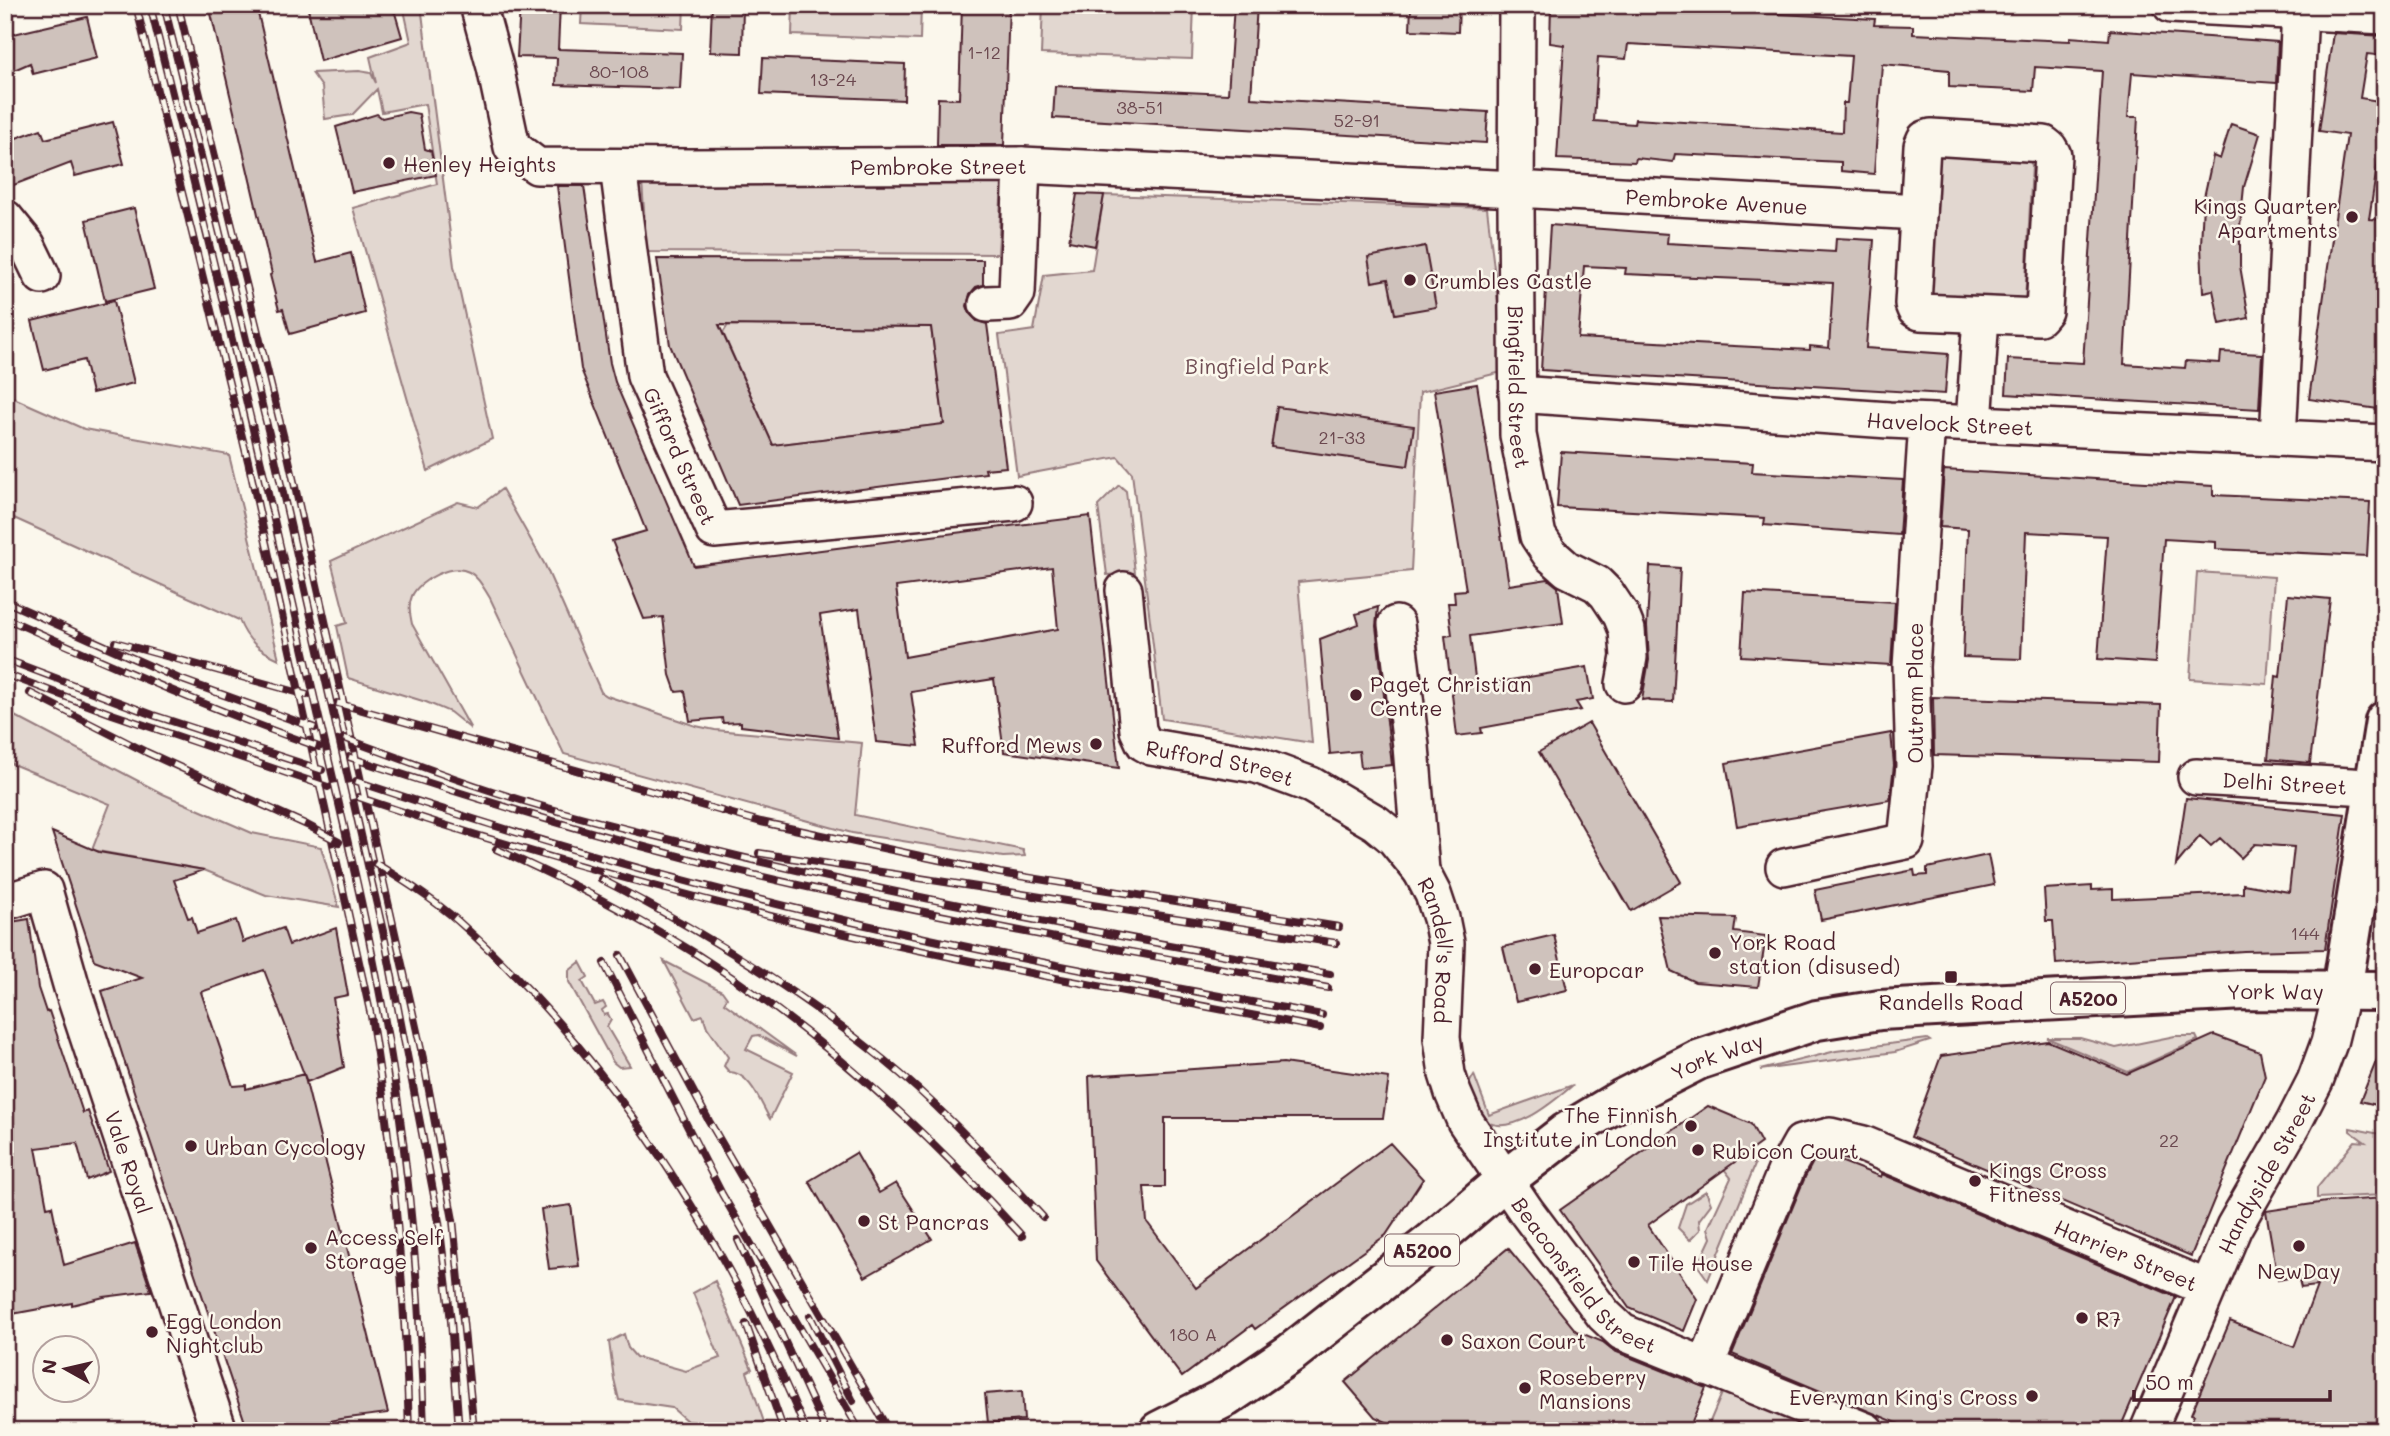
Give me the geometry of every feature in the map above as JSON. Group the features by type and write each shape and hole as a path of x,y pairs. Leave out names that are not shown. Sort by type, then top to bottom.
{"main road":[{"path":"2342,990 2372,891 2385,721"},
{"name":"York Way","path":"1159,1431 1226,1397 1291,1353 1567,1132 1683,1067 1816,1020 1880,1010 2244,990 2385,991"}],"street":[{"name":"Pembroke Street","path":"478,5 512,148 537,166 1023,165 1516,189"},
{"name":"Bingfield Street","path":"1517,5 1518,435 1538,536 1550,554 1567,569 1597,584 1616,605 1627,630 1629,657 1624,684"},
{"path":"2171,5 2300,12 2378,12"},
{"path":"2278,438 2300,12"},
{"path":"1931,137 2044,144 2053,155 2044,311 2039,317 2030,318 1981,316 1920,312 1913,304 1922,146 1925,139 1931,137"},
{"path":"987,304 1010,303 1017,293 1023,165"},
{"name":"Gifford Street","path":"618,167 645,376 714,530 1014,503"},
{"name":"Pembroke Avenue","path":"1516,189 1918,212"},
{"path":"5,218 27,245 42,276"},
{"path":"1974,424 1981,316"},
{"name":"Havelock Street","path":"1517,394 1927,422 2385,443"},
{"name":"Outram Place","path":"1784,867 1906,841 1914,766 1910,667 1927,422"},
{"name":"Rufford Street","path":"1124,590 1139,730 1144,743 1151,747 1257,765 1311,785 1376,823 1394,838 1421,871"},
{"name":"Randell's Road","path":"1396,624 1411,746 1421,871 1433,894 1446,943 1442,1038 1447,1074 1465,1121 1505,1180"},
{"name":"Delhi Street","path":"2196,777 2380,788"},
{"name":"Vale Royal","path":"5,902 44,890 72,988 219,1431"},
{"name":"Handyside Street","path":"2148,1431 2242,1210 2294,1124 2315,1081 2329,1042 2342,990"},
{"name":"Harrier Street","path":"1690,1361 1801,1143 1830,1136 1863,1144 2207,1287"},
{"name":"Beaconsfield Street","path":"1505,1180 1611,1323 1635,1339 1866,1431"}],"green space":[{"path":"403,5 421,5 454,266 492,439 428,471 353,208 437,184 425,104 382,112 377,89 352,115 325,119 322,87 312,73 359,71 371,73 376,83 370,57 411,42"},
{"path":"582,5 684,5 683,29 581,24"},
{"path":"793,5 921,5 920,40 792,35"},
{"path":"1043,5 1194,5 1192,59 1041,54"},
{"path":"1941,154 2028,159 2032,165 2025,303 1931,301 1927,290 1935,157"},
{"path":"1002,181 998,254 647,252 642,182"},
{"name":"Bingfield Park","path":"1104,195 1487,208 1506,371 1420,392 1411,571 1298,582 1312,743 1162,719 1132,473 1118,457 1017,476 999,335 1034,330 1044,275 1092,270"},
{"path":"728,325 931,327 944,424 773,445 723,333"},
{"path":"5,394 84,429 229,455 279,659 255,644 239,620 5,514"},
{"path":"1119,485 1126,491 1135,573 1107,575 1098,506"},
{"path":"502,489 545,565 601,692 696,726 715,730 862,743 855,815 1023,850 1025,856 1003,857 852,833 564,754 490,598 476,577 462,570 445,571 421,584 412,596 410,610 412,624 471,729 450,712 426,702 348,678 337,626 347,623 331,561 458,502 478,507"},
{"path":"2197,572 2274,577 2267,684 2190,679"},
{"path":"5,711 163,794 252,833 321,847 339,907 266,895 204,870 92,850 110,804 5,761"},
{"path":"664,961 722,991 727,998 724,1003 797,1056 758,1035 753,1036 746,1049 793,1072 770,1119 749,1083 736,1073 729,1072 724,1066 728,1057 707,1027 703,1015 694,1018"},
{"path":"580,962 588,977 582,981 595,1005 603,1002 606,1007 602,1010 611,1020 607,1027 630,1066 619,1067 613,1062 569,982 569,971"},
{"path":"2175,1036 2196,1036 2198,1040 2128,1072 2047,1038 2080,1038 2116,1048"},
{"path":"1927,1039 1930,1041 1895,1052 1760,1070 1836,1051"},
{"path":"1474,1075 1489,1115 1573,1085 1532,1116 1507,1125 1495,1125 1484,1120 1476,1109 1468,1085"},
{"path":"2350,1128 2385,1135 2385,1195 2317,1198 2317,1188 2355,1141 2365,1142 2350,1131"},
{"path":"1745,1154 1755,1165 1708,1280 1698,1266 1711,1238 1708,1228 1731,1178 1724,1169"},
{"path":"1706,1191 1711,1204 1699,1220 1700,1230 1690,1240 1678,1228 1686,1204"},
{"path":"715,1281 752,1369 747,1372 767,1431 687,1421 672,1408 619,1400 609,1342 624,1334 628,1348 636,1357 686,1371 720,1358 693,1293"},
{"path":"1725,1386 1832,1431 1706,1431"}],"building":[{"path":"209,5 256,5 317,262 351,253 365,313 290,334 283,309 279,310 270,275 272,274"},
{"path":"307,5 386,5 386,9 395,13 402,37 320,61"},
{"path":"520,5 560,5 558,49 682,53 680,89 556,85 557,58 517,57"},
{"path":"712,5 743,5 742,53 710,52"},
{"path":"962,5 1009,5 1004,145 937,145 938,98 959,99"},
{"path":"1234,5 1257,5 1251,98 1488,112 1486,143 1053,118 1055,86 1228,94"},
{"path":"1411,5 1459,5 1458,32 1410,30"},
{"path":"1551,5 1609,5 1875,19 1874,25 1913,26 1913,34 2070,41 2070,37 2109,40 2110,30 2278,42 2276,83 2132,73 2128,117 2138,117 2124,364 2185,368 2186,361 2220,363 2221,352 2262,354 2259,409 2006,394 2008,359 2083,363 2102,71 2035,67 2033,91 1949,87 1949,70 1882,64 1874,174 1841,171 1841,162 1675,154 1673,162 1636,158 1635,162 1557,159 1564,45 1550,43","holes":["1628,44 1851,56 1847,103 1843,103 1842,132 1635,119 1634,124 1594,121 1598,57 1626,59"]},
{"path":"87,17 97,58 33,74 30,63 5,74 5,36"},
{"name":"Kings Quarter Apartments","path":"2333,33 2385,36 2385,56 2367,54 2360,98 2385,102 2385,128 2369,219 2385,220 2385,410 2309,399 2347,135 2319,131"},
{"path":"763,58 905,64 904,100 761,94"},
{"name":"Henley Heights","path":"408,112 419,114 425,149 431,151 436,175 352,192 336,127 377,114 382,118"},
{"path":"113,122 124,164 75,176 71,163 11,186 5,172 5,142 41,129 45,139"},
{"path":"2231,124 2260,134 2244,187 2240,226 2240,266 2249,318 2220,324 2213,290 2203,292 2203,202 2213,156 2220,159"},
{"path":"557,186 584,186 615,382 694,566 1090,516 1119,768 1004,752 994,679 911,692 919,746 876,742 859,609 820,615 838,738 741,726 741,722 723,723 722,718 690,721 685,691 676,692 670,675 663,617 644,619 612,541 646,531 581,369","holes":["1052,567 1058,629 905,657 896,587"]},
{"path":"1077,194 1104,195 1095,246 1069,241"},
{"path":"134,208 154,289 105,301 86,220"},
{"path":"1550,225 1668,234 1667,243 1835,252 1836,238 1874,240 1866,348 1948,354 1945,394 1541,370","holes":["1584,266 1626,268 1625,274 1833,283 1829,348 1810,346 1810,350 1578,338"]},
{"name":"Crumbles Castle","path":"1425,246 1436,307 1395,314 1388,279 1372,282 1368,257"},
{"path":"657,259 983,260 983,285 976,287 970,294 967,306 977,321 987,324 1006,467 985,469 986,473 738,505 670,345","holes":["719,325 931,327 944,424 773,445"]},
{"path":"114,301 134,383 92,393 84,360 44,370 32,321"},
{"path":"1477,384 1509,585 1548,579 1558,587 1563,623 1470,636 1476,686 1587,667 1593,699 1576,702 1581,710 1481,728 1482,733 1457,736 1445,636 1452,635 1448,603 1455,603 1454,591 1466,590 1434,391"},
{"path":"1277,407 1414,426 1408,466 1271,447"},
{"path":"1561,452 1753,463 1752,472 1903,480 1899,535 1764,525 1765,518 1557,507"},
{"path":"1944,470 2213,486 2213,495 2370,502 2367,556 2216,549 2216,542 2164,539 2155,663 2098,659 2107,536 2026,532 2021,659 1963,657 1968,529 1940,527"},
{"path":"1650,566 1680,568 1673,702 1642,700 1649,660 1647,626"},
{"path":"1745,593 1895,602 1891,665 1741,656"},
{"path":"2288,595 2330,599 2310,763 2268,759 2276,676 2280,677"},
{"name":"Paget Christian Centre","path":"1378,607 1376,626 1392,765 1361,768 1359,751 1330,754 1320,639 1359,624 1356,614"},
{"path":"1933,697 2161,705 2159,762 1934,755"},
{"path":"1589,723 1681,882 1631,911 1539,752"},
{"path":"1891,733 1894,765 1890,800 1737,826 1726,763"},
{"path":"2186,798 2345,814 2325,949 2244,951 2056,964 2053,921 2046,921 2044,889 2092,886 2092,890 2113,889 2113,899 2243,893 2243,884 2289,892 2294,847 2255,844 2241,858 2220,838 2211,846 2200,836 2176,865"},
{"path":"52,832 99,852 204,870 174,880 188,918 192,917 197,933 236,920 243,942 283,928 289,945 336,928 348,995 333,998 344,1067 307,1082 304,1074 388,1413 340,1419 283,1431 248,1431 102,991 142,978 94,960","holes":["264,970 304,1074 246,1089 246,1085 233,1086 201,992"]},
{"path":"1988,855 1994,885 1821,920 1815,890 1914,870 1915,876 1927,875 1927,868"},
{"name":"York Road station (disused)","path":"1658,916 1736,918 1734,932 1766,936 1758,987 1695,982 1671,971"},
{"path":"29,919 38,988 46,1012 49,1011 83,1113 88,1111 109,1171 87,1180 77,1143 36,1148 47,1207 52,1206 64,1265 135,1243 151,1291 12,1314 5,1280 5,923"},
{"name":"Europcar","path":"1554,935 1567,990 1516,1002 1503,947"},
{"path":"2214,1035 2260,1052 2265,1076 2191,1256 1911,1137 1941,1056 2048,1041 2127,1074"},
{"path":"2385,1042 2385,1107 2360,1101"},
{"path":"1283,1063 1389,1078 1383,1118 1165,1118 1165,1187 1144,1187 1147,1222 1196,1288 1390,1143 1423,1179 1386,1235 1255,1329 1252,1325 1182,1377 1096,1261 1089,1076"},
{"name":"Tile House","path":"1708,1106 1751,1124 1761,1143 1648,1225 1697,1299 1684,1331 1629,1308 1560,1210"},
{"name":"St Pancras","path":"856,1153 879,1193 896,1183 932,1239 865,1277 809,1181"},
{"path":"1830,1157 1881,1177 1882,1174 2176,1297 2119,1431 1916,1431 1732,1354 1805,1177 1814,1160"},
{"path":"2385,1198 2385,1431 2187,1431 2194,1415 2191,1414 2230,1321 2294,1347 2317,1286 2301,1288 2298,1276 2278,1280 2266,1211 2326,1202"},
{"path":"571,1205 579,1266 549,1269 541,1209"},
{"path":"1508,1248 1576,1331 1603,1342 1614,1351 1706,1388 1688,1431 1407,1431 1375,1417 1345,1382"},
{"path":"1022,1391 1024,1420 988,1423 985,1394"}],"railway":[{"path":"136,5 248,461 371,1016 397,1223 409,1431"},
{"path":"150,5 251,422 358,887 380,995 408,1184 424,1431"},
{"path":"164,5 274,454 385,940 439,1222 451,1321 459,1431"},
{"path":"178,5 287,451 423,1058 453,1220 474,1431"},
{"path":"5,601 177,678 315,728"},
{"path":"5,618 200,702 319,747"},
{"path":"115,642 307,695"},
{"path":"5,659 153,715 322,770"},
{"path":"5,674 112,714 328,787"},
{"path":"30,693 146,752 339,842"},
{"path":"337,703 761,822 1000,873 1339,927"},
{"path":"344,738 532,803 708,849 940,901 1330,974"},
{"path":"349,757 595,833 781,881 1025,932 1328,988"},
{"path":"356,781 605,859 827,916 1038,962 1322,1015"},
{"path":"358,797 593,869 832,931 1014,970 1320,1028"},
{"path":"496,849 649,926 698,955 786,1016 909,1121 1022,1236"},
{"path":"759,853 1336,943"},
{"path":"375,863 448,913 514,974 566,1032 615,1093 660,1156 702,1223 740,1291 806,1431"},
{"path":"601,879 747,962 851,1034 926,1097 1043,1217"},
{"path":"620,955 709,1121 889,1431"},
{"path":"604,963 722,1194 860,1431"},
{"path":"738,1240 826,1431"},
{"path":"810,1316 853,1401"},
{"path":"746,1324 784,1431"}],"place":[{"name":"Henley Heights","path":"389,163"},
{"name":"Kings Quarter Apartments","path":"2352,217"},
{"name":"Crumbles Castle","path":"1410,280"},
{"name":"Paget Christian Centre","path":"1356,695"},
{"name":"Rufford Mews","path":"1096,744"},
{"name":"York Road station (disused)","path":"1715,953"},
{"name":"Europcar","path":"1535,969"},
{"name":"Randells Road","path":"1951,977"},
{"name":"The Finnish Institute in London","path":"1691,1126"},
{"name":"Urban Cycology","path":"191,1146"},
{"name":"Rubicon Court","path":"1698,1150"},
{"name":"Kings Cross Fitness","path":"1975,1181"},
{"name":"St Pancras","path":"864,1221"},
{"name":"NewDay","path":"2299,1246"},
{"name":"Access Self Storage","path":"311,1248"},
{"name":"Tile House","path":"1634,1262"},
{"name":"R7","path":"2082,1318"},
{"name":"Egg London Nightclub","path":"152,1332"},
{"name":"Saxon Court","path":"1447,1340"},
{"name":"Roseberry Mansions","path":"1525,1388"},
{"name":"Everyman King's Cross","path":"2032,1396"}]}
